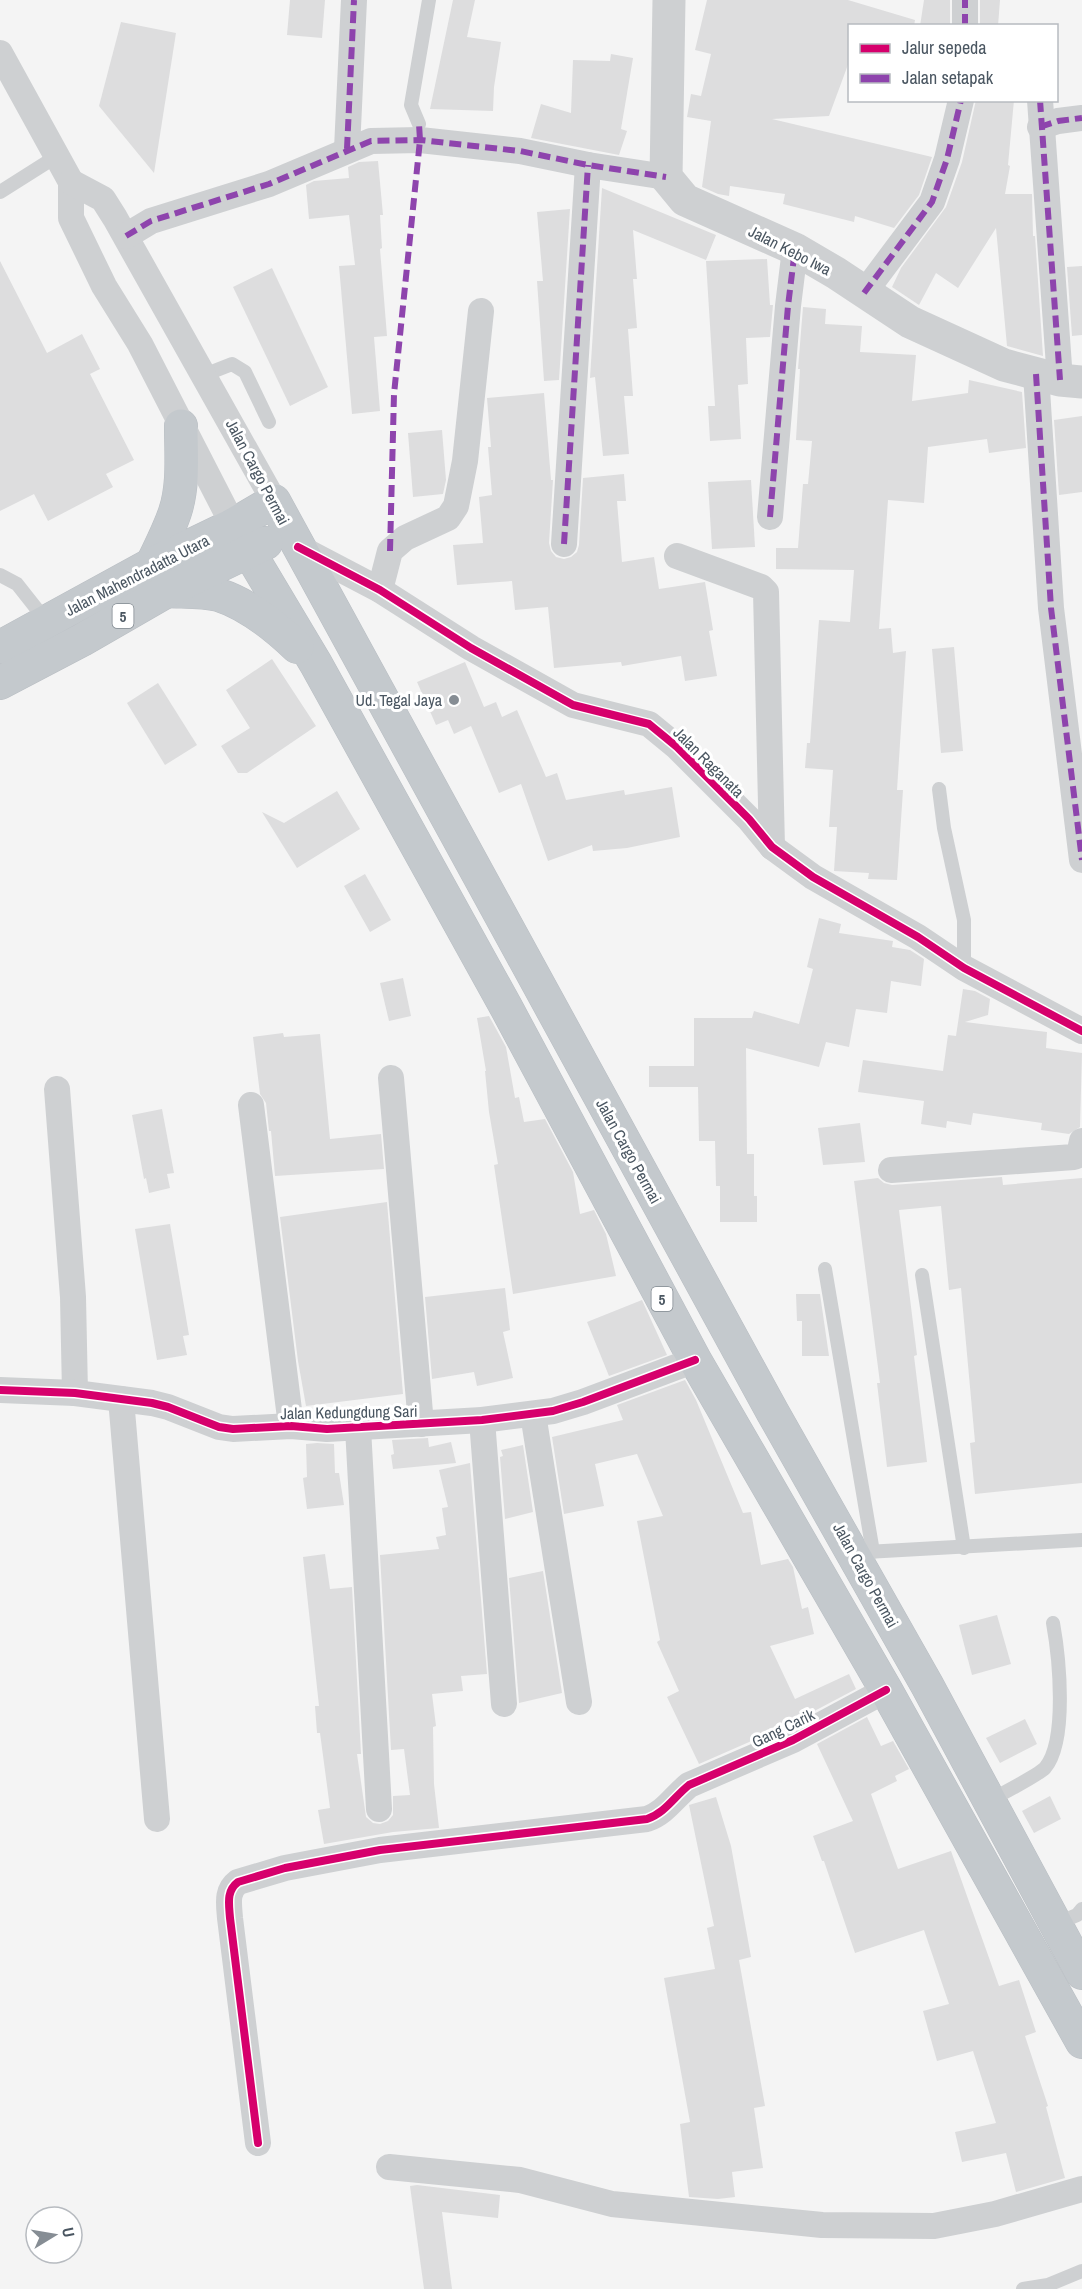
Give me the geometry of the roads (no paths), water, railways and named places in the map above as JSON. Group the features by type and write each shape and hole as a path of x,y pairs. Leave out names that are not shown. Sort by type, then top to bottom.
{"highway":[{"path":"181,426 180,483 176,510 159,578 230,600 285,635 316,664"},
{"name":"Jalan Mahendradatta Utara","path":"0,647 47,622 159,578 241,538 274,501"},
{"name":"Jalan Cargo Permai","path":"274,501 773,1413 863,1552 989,1801 1069,1917 1082,1973"},
{"name":"Jalan Mahendradatta Utara","path":"241,538 294,539"},
{"name":"5","path":"241,538 316,664 506,1007 694,1360 886,1690 1082,2042"},
{"name":"Jalan Mahendradatta Utara","path":"0,683 82,640 159,578"}],"street":[{"path":"347,150 354,0"},
{"path":"126,236 151,221 269,183 371,141 419,132 588,165 666,177 669,0"},
{"path":"964,24 966,0"},
{"path":"0,53 71,182 70,219 105,286 140,344 241,538"},
{"path":"864,293 932,202 940,185 961,102"},
{"path":"1040,102 1059,379 1051,608 1082,860"},
{"path":"1040,127 1058,121 1082,118"},
{"path":"564,544 588,165"},
{"name":"Jalan Kebo Iwa","path":"666,177 686,200 795,249 910,322 1004,365 1059,379"},
{"name":"Jalan Cargo Permai","path":"71,182 103,199 274,501"},
{"path":"770,517 795,249"},
{"path":"380,590 390,551 405,538 448,518 456,507 465,461 481,311"},
{"path":"140,344 178,328"},
{"name":"Jalan Raganata","path":"294,539 471,648 573,705 649,724 658,730 748,819 772,847 813,877 918,937 964,968 1082,1031"},
{"path":"677,556 761,588 766,592 772,847"},
{"path":"391,1078 421,1424"},
{"path":"57,1089 73,1297 75,1393"},
{"path":"251,1105 291,1426"},
{"path":"891,1170 1074,1157 1078,1155 1082,1141"},
{"name":"Jalan Kedungdung Sari","path":"0,1390 75,1393 121,1399 168,1407 219,1427 233,1429 291,1426 327,1429 358,1428 482,1420 533,1414 583,1402 694,1360"},
{"path":"121,1399 156,1819"},
{"path":"533,1414 579,1702"},
{"path":"482,1420 504,1704"},
{"path":"358,1428 379,1809"},
{"name":"Gang Carik","path":"258,2143 230,1918 232,1886 247,1878 285,1868 352,1855 646,1819 662,1813 676,1795 689,1785 793,1740 886,1690"},
{"path":"389,2167 520,2180 612,2204 822,2225 934,2226 996,2214 1082,2189"}],"lane":[{"path":"419,132 411,105 429,0"},
{"path":"0,192 57,156"},
{"path":"204,375 232,364 245,372 269,422"},
{"path":"0,574 17,584 47,622"},
{"path":"939,789 944,828 964,920 964,968"},
{"path":"825,1269 863,1552 964,1548 1082,1539"},
{"path":"922,1275 964,1548"},
{"path":"989,1801 1045,1767 1056,1743 1060,1690 1059,1658 1053,1623"},
{"path":"1023,2289 1048,2285 1082,2271"}],"place":[{"name":"Ud. Tegal Jaya","path":"454,700"}]}
